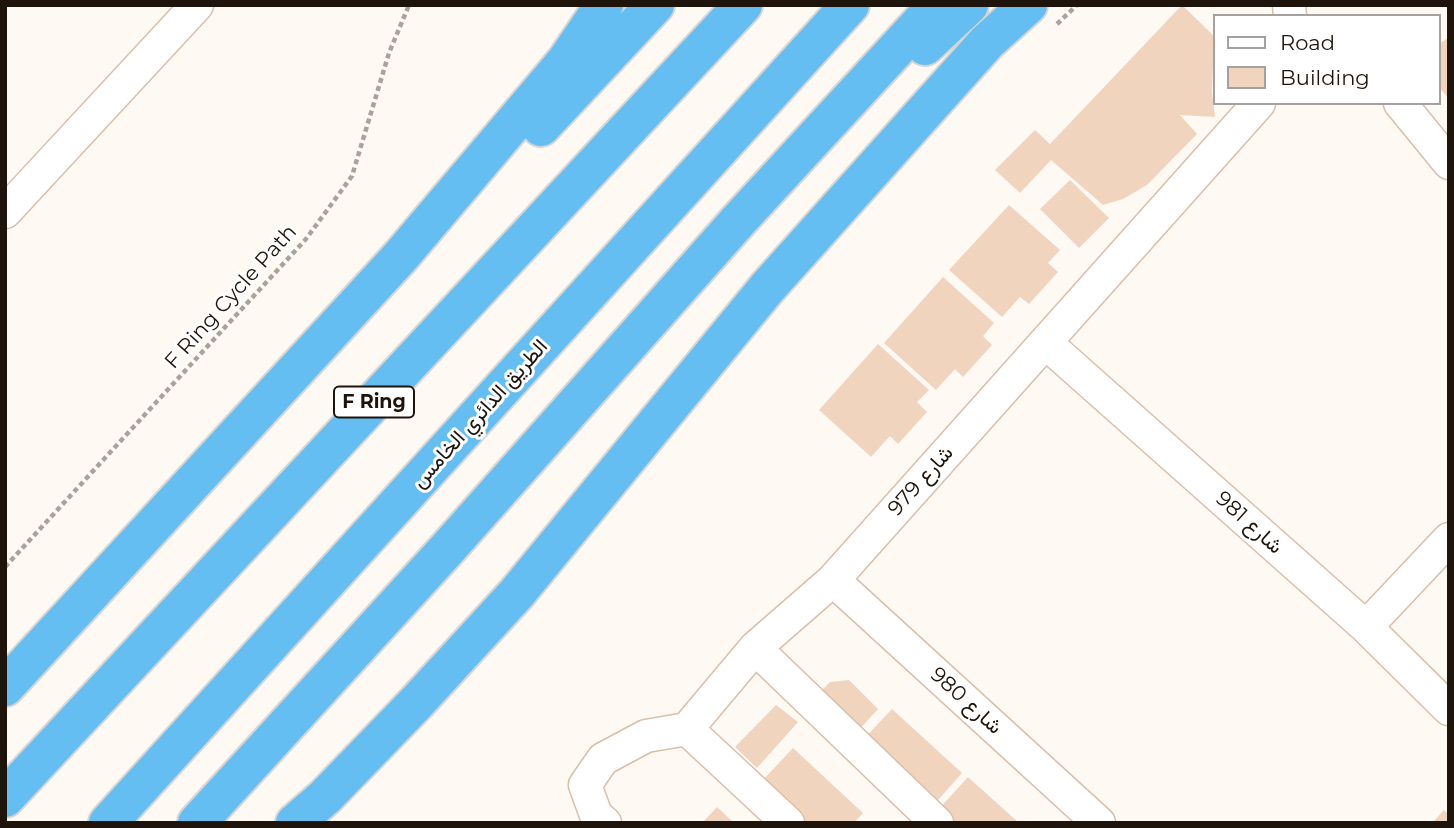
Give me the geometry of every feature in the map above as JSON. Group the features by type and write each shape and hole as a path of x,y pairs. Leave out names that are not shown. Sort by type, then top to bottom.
{"highway":[{"path":"5,687 401,257 566,61 604,5"},
{"path":"401,257 501,169 654,5"},
{"name":"F Ring","path":"5,798 743,5"},
{"name":"الطريق الدائري الخامس","path":"108,823 850,5"},
{"path":"197,823 449,547 739,220 937,5"},
{"path":"739,220 968,5"},
{"path":"295,823 325,797 417,702 517,593 767,288 978,52 1028,5"}],"street":[{"path":"5,212 197,5"},
{"name":"شارع 979","path":"687,729 755,648 833,580 1257,105"},
{"path":"1402,105 1449,163"},
{"name":"شارع 981","path":"1046,343 1366,627 1449,709"},
{"path":"1366,627 1449,539"},
{"name":"شارع 980","path":"833,580 1100,823"},
{"path":"755,648 937,823"},
{"path":"605,823 596,815 585,785 603,759 646,736 687,729 788,823"}],"path":[{"name":"F Ring Cycle Path","path":"5,567 306,239 352,176 389,53 410,5"}],"building":[{"path":"1182,5 1212,34 1212,105 1215,117 1180,115 1197,134 1147,185 1123,199 1103,205 1051,160 1020,193 995,170 1035,130 1050,144"},
{"path":"1449,37 1449,99 1440,88 1440,44"},
{"path":"1070,180 1109,218 1079,248 1040,209"},
{"path":"1009,205 1060,250 1048,263 1058,272 1029,304 1020,297 1002,317 949,270"},
{"path":"943,277 994,323 983,336 992,345 963,377 955,369 936,390 884,343"},
{"path":"878,344 929,390 917,402 927,412 898,444 890,436 871,457 819,410"},
{"path":"849,680 878,709 857,732 817,695 830,682"},
{"path":"776,705 798,722 757,768 735,747"},
{"path":"892,709 962,773 932,807 861,742"},
{"path":"793,748 863,813 854,823 807,823 762,781"},
{"path":"968,777 1019,823 952,823 938,810"},
{"path":"717,807 734,823 702,823"},
{"path":"1444,810 1449,815 1449,823 1432,823"}]}
